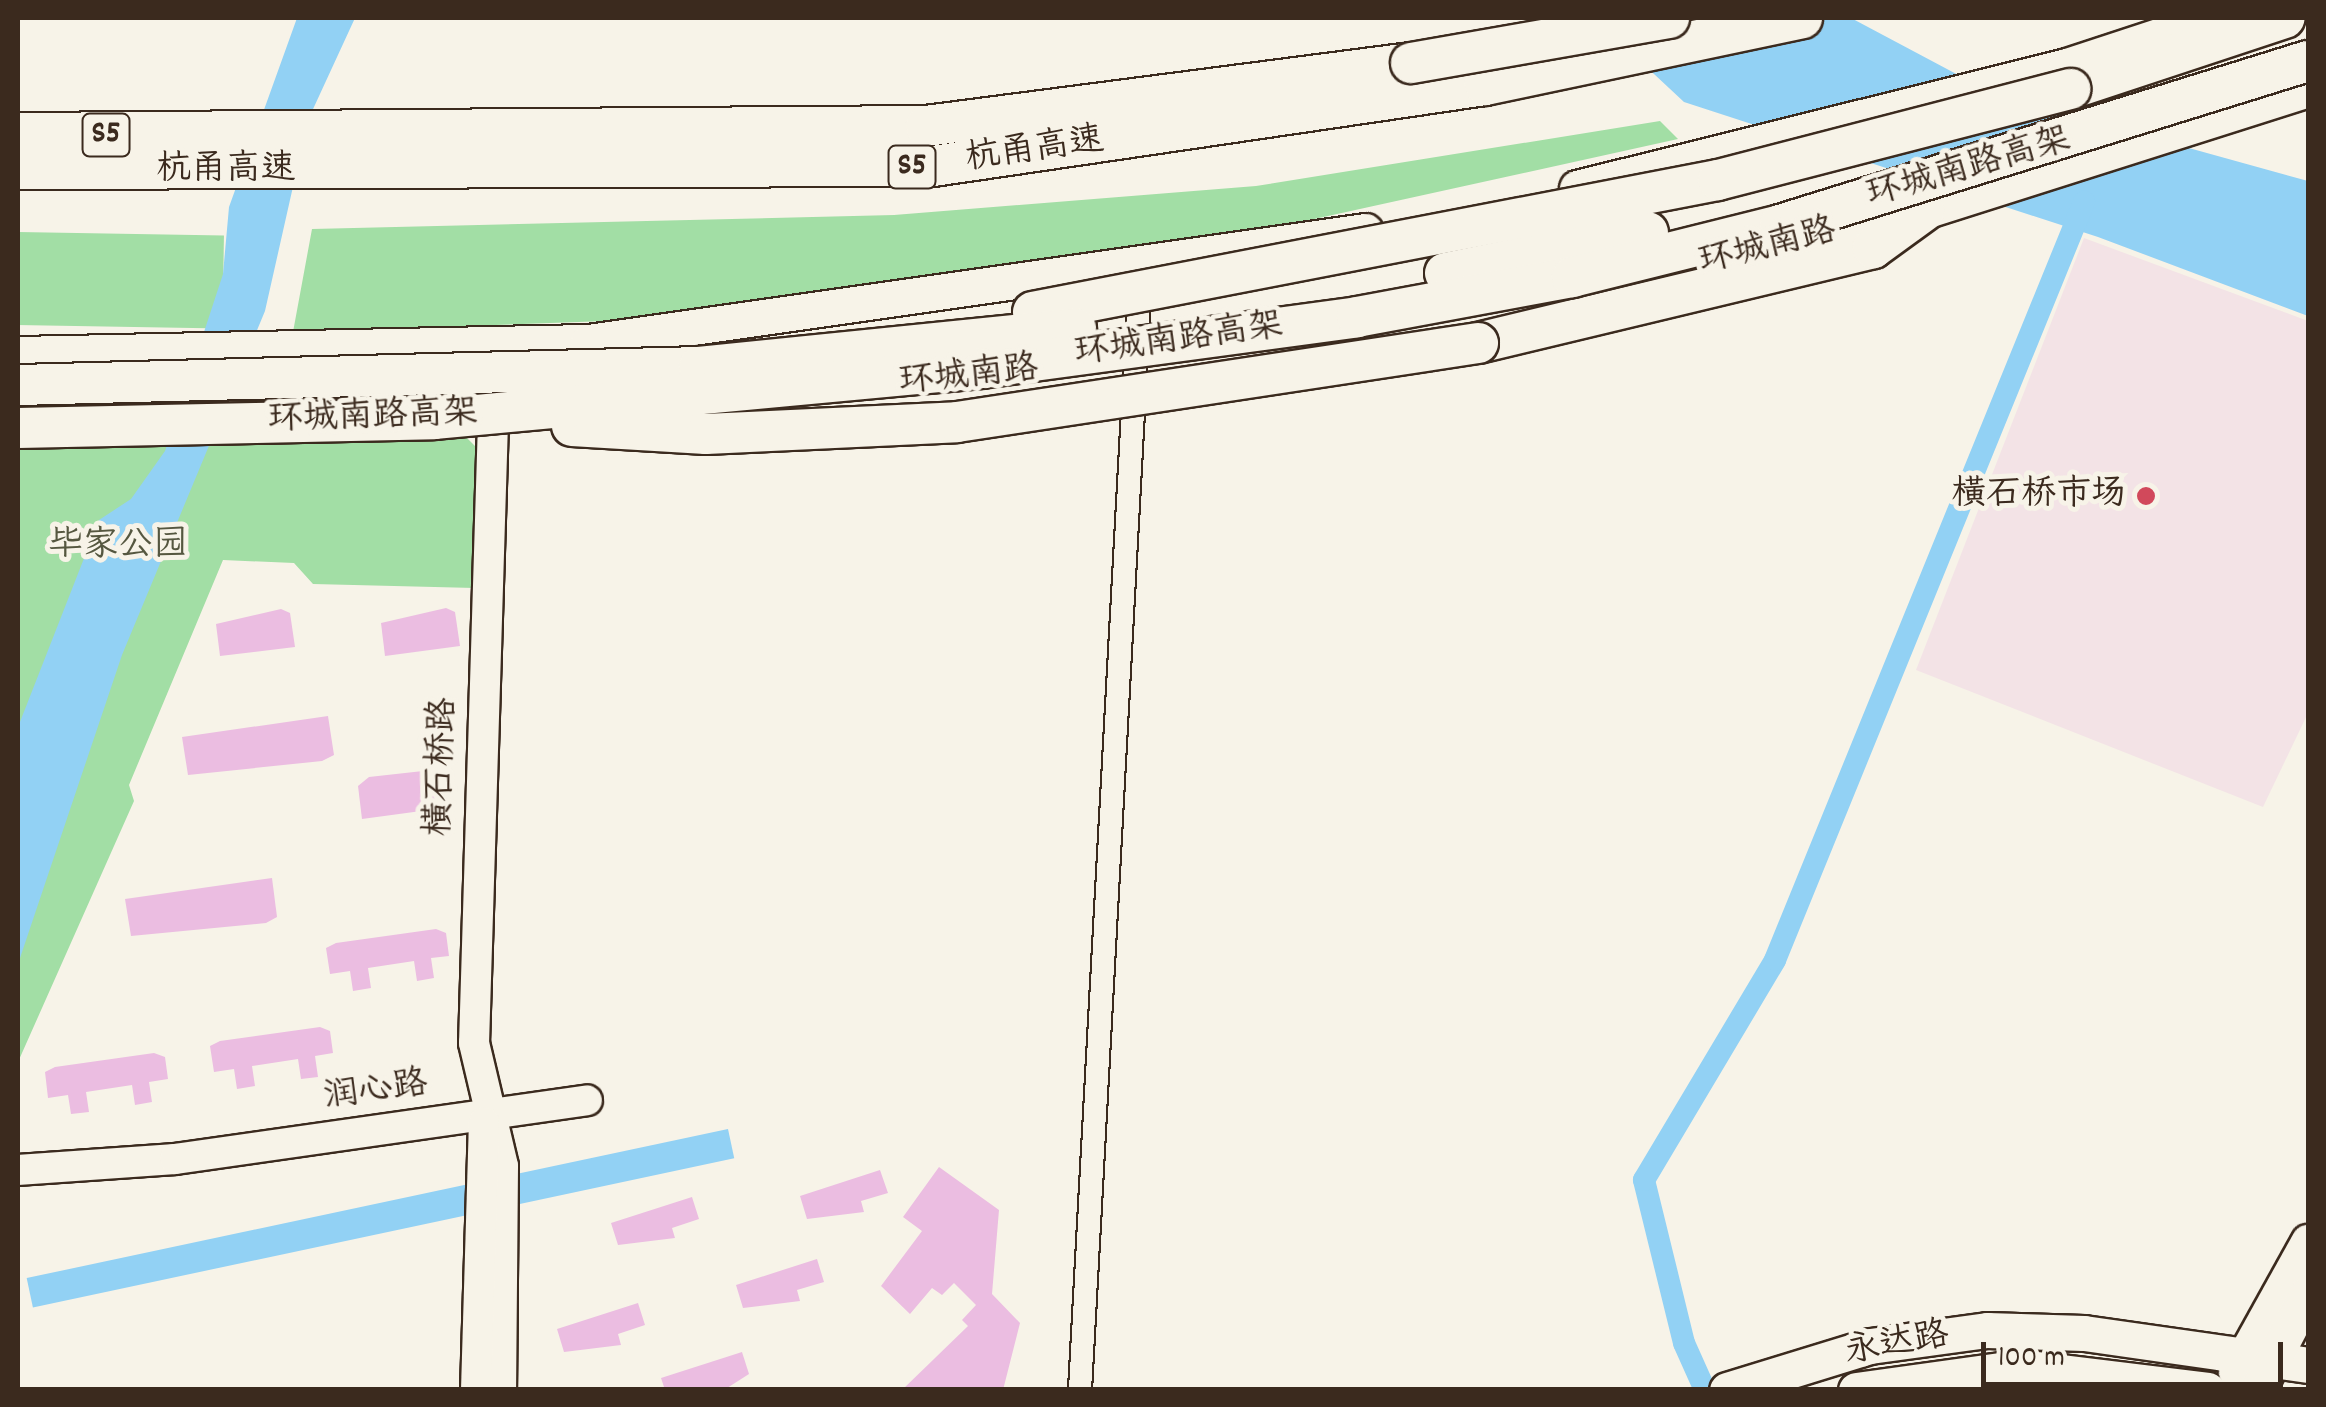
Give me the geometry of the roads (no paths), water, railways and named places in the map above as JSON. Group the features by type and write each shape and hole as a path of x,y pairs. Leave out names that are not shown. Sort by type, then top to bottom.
{"highway":[{"name":"杭甬高速","path":"329,154 926,126 1411,64 1669,18"},
{"name":"杭甬高速","path":"18,169 188,154 933,166 1485,85 1802,18"},
{"path":"698,367 1315,263 1718,180 2285,18"},
{"name":"环城南路高架","path":"18,385 698,367 1273,309 1707,220 2308,38"},
{"name":"环城南路高架","path":"18,428 434,419 982,368 1552,281 1780,224 2308,62"},
{"name":"杭甬高速","path":"18,133 188,154"},
{"path":"434,419 706,434 957,422 1478,343 1874,248 1924,211"}],"main road":[{"path":"18,354 268,355 588,342 1393,227 2069,78 2213,18"},
{"name":"环城南路","path":"18,410 239,402 744,395 1135,358 1653,276 1924,211 2195,132 2308,89"},
{"name":"横石桥路","path":"494,422 474,1043 486,1114 503,1166 501,1390"},
{"name":"润心路","path":"18,1191 175,1159 588,1100"},
{"name":"横石桥路","path":"476,1390 486,1114"},
{"name":"润心路","path":"18,1170 175,1159"},
{"path":"2271,1367 2308,1242"},
{"path":"2225,1390 2271,1367 2308,1292"},
{"name":"永达路","path":"1743,1384 1870,1346 1987,1330 2271,1367"},
{"name":"永达路","path":"1856,1390 2021,1367 2208,1390"}],"street":[{"path":"1080,1390 1141,260"}],"water":[{"path":"297,18 355,18 308,120 265,311 122,655 18,964 18,727 99,520 131,499 165,451 223,274 229,207"},
{"path":"1594,18 1851,18 1994,94 2308,181 2308,316 2098,237 1684,102"},
{"path":"728,1129 734,1158 33,1307 27,1278"}],"waterway":[{"path":"1705,1390 1684,1343 1644,1180 1775,960 2084,202"}],"place":[{"name":"横石桥市场","path":"2146,496"}],"park label":[{"name":"毕家公园","path":"118,547"}]}
